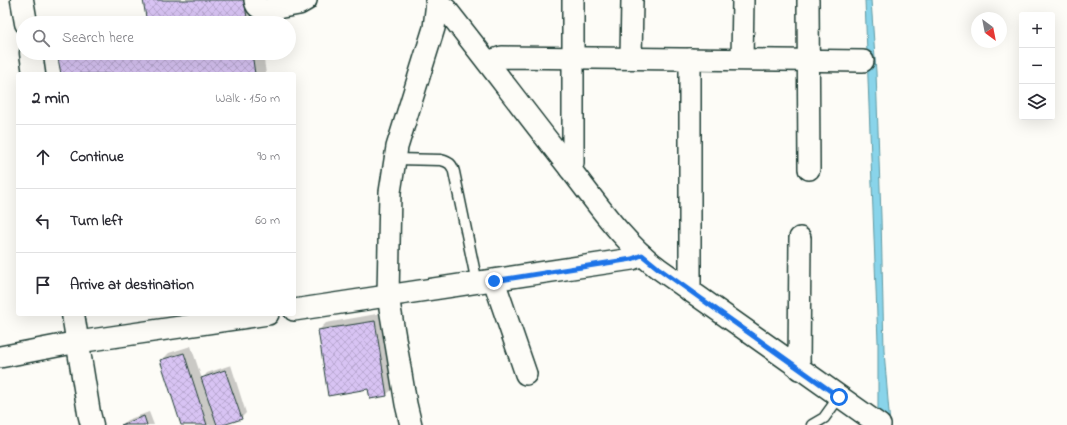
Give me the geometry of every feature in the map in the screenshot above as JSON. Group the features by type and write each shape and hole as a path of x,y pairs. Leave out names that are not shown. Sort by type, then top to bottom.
{"street":[{"path":"22,0 25,16"},
{"path":"255,0 258,7 266,10 299,4 306,0"},
{"path":"570,169 574,163 573,0"},
{"path":"631,58 632,0"},
{"path":"742,59 743,0"},
{"path":"808,0 809,169"},
{"path":"436,1 446,9 629,243 653,265 878,424"},
{"path":"411,425 406,404 388,296 390,192 397,147 434,28 436,1"},
{"path":"488,62 502,57 863,61"},
{"path":"690,59 690,291"},
{"path":"32,60 34,72"},
{"path":"799,369 800,238"},
{"path":"296,310 632,259 642,255"},
{"path":"486,282 526,374"},
{"path":"73,316 92,425"},
{"path":"0,357 78,342 254,316"}],"lane":[{"path":"395,159 441,160 448,162 452,166 486,282"},
{"path":"812,425 824,418 839,397"}],"water":[{"path":"865,0 871,0 876,72 884,351 890,425 878,415 878,342"}],"building":[{"path":"143,0 244,0 247,16 146,16"},
{"path":"58,60 253,60 255,72 61,72"},
{"path":"375,321 387,396 370,399 368,389 328,396 318,330"},
{"path":"184,353 207,425 181,425 160,360"},
{"path":"225,370 242,419 223,425 217,425 201,378"},
{"path":"144,416 147,425 121,425"}],"route":[{"path":"494,281 632,259 642,255 839,397"}]}
